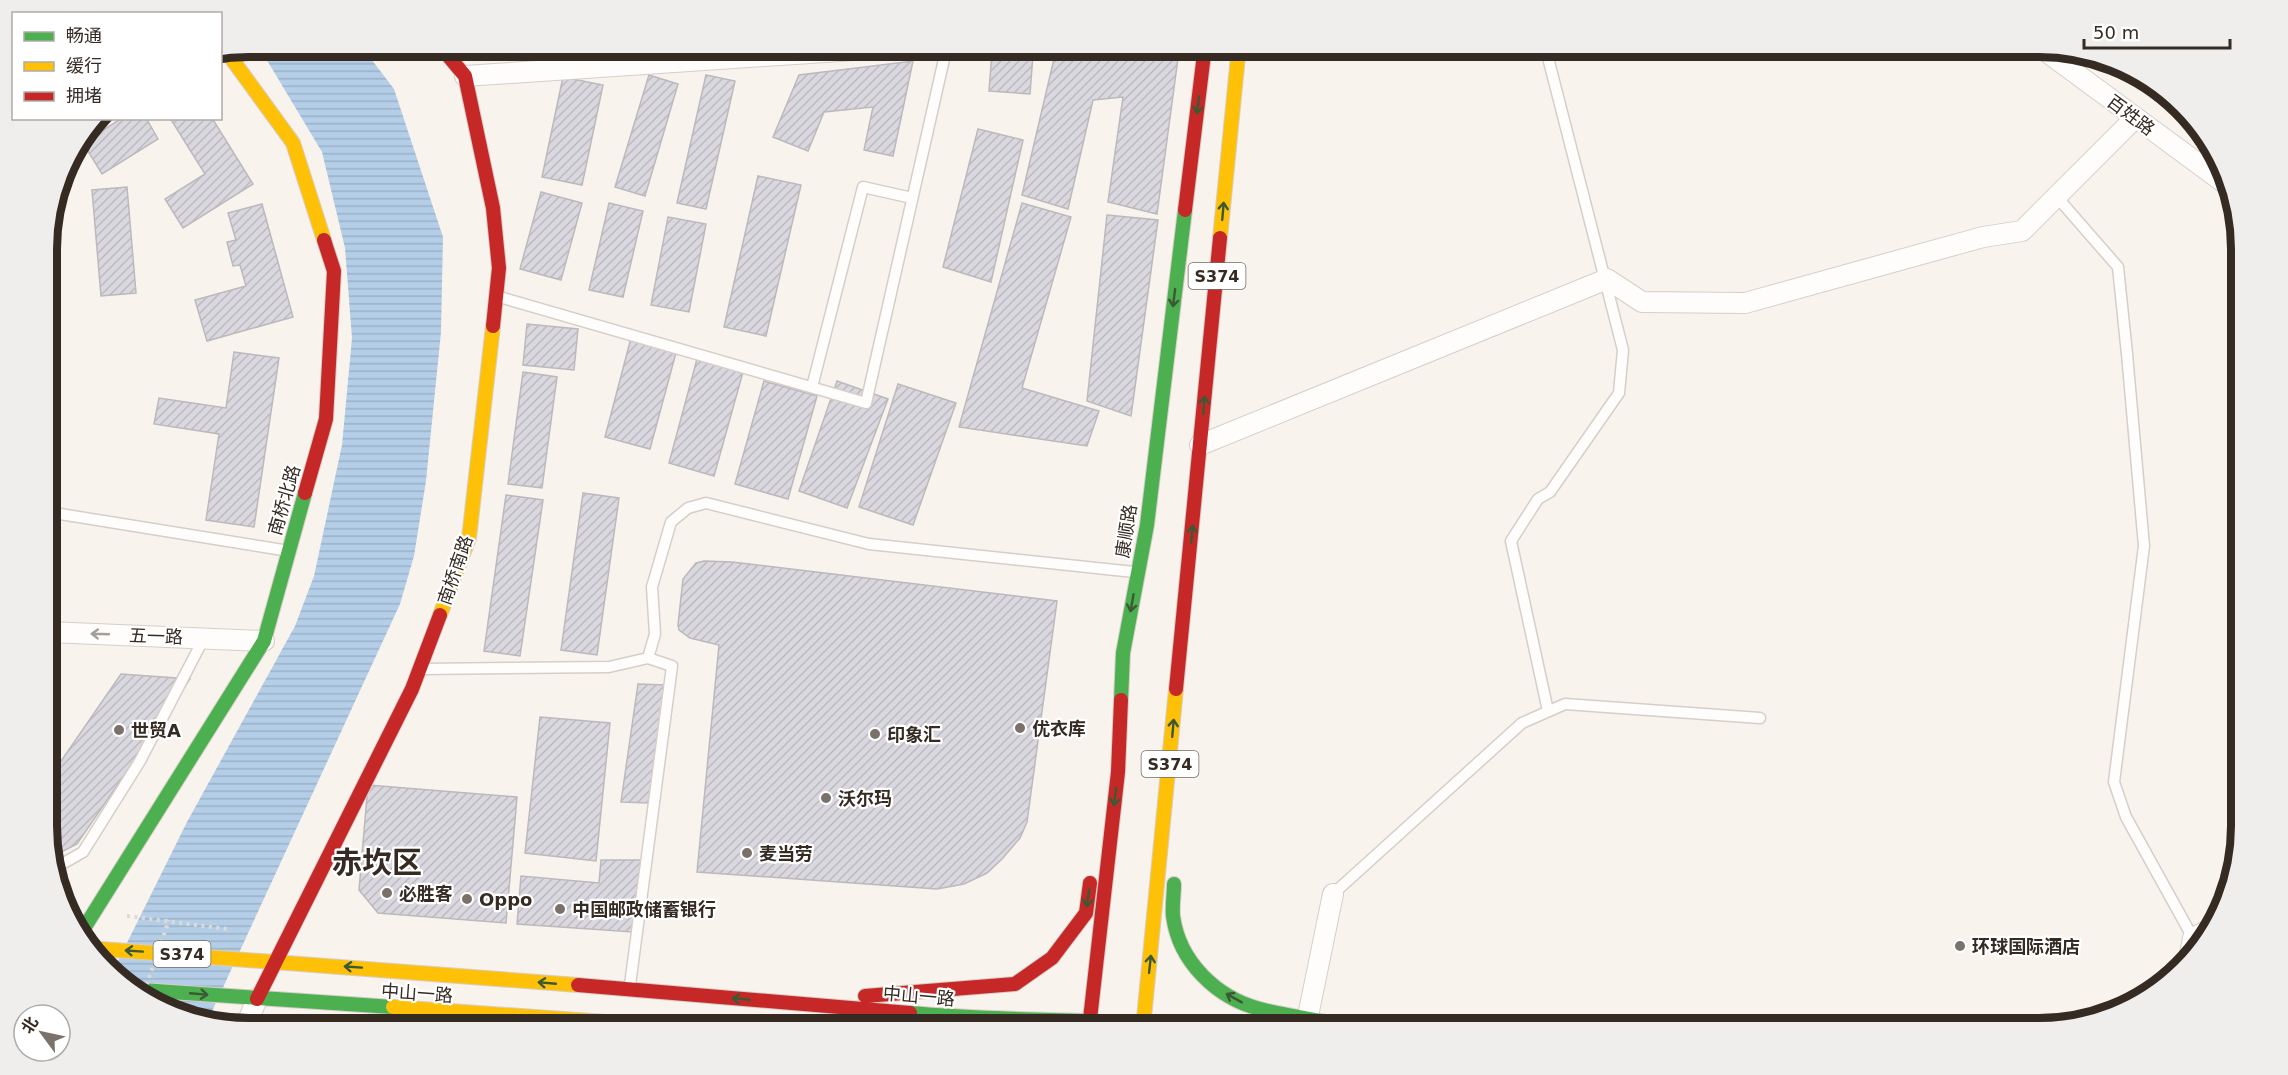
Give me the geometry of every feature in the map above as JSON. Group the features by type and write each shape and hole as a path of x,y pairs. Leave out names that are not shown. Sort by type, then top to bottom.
{"main road":[{"name":"南桥南路","path":"257,999 419,669 469,538 499,268 493,208 465,76 449,57"},
{"name":"康顺路","path":"1090,1018 1118,772 1123,653 1147,525 1204,57"},
{"name":"S374","path":"1144,1018 1238,57"},
{"name":"南桥北路","path":"86,926 264,641 326,419 334,270 293,143 231,58"},
{"path":"276,961 804,1004 905,991 960,990 1015,984 1052,958 1086,913 1123,653"},
{"path":"1169,773 1174,860 1173,920 1188,959 1211,986 1247,1005 1315,1018"},
{"name":"S374","path":"102,949 276,961"},
{"name":"中山一路","path":"152,992 537,1018"},
{"name":"中山一路","path":"804,1004 963,1018"}],"street":[{"path":"465,76 626,57"},
{"name":"百姓路","path":"2055,58 2216,177"},
{"path":"1200,445 1607,279 1642,302 1745,303 1983,237 2022,231 2135,118"},
{"name":"五一路","path":"57,632 264,641"},
{"path":"1308,1016 1333,894"},
{"name":"南桥南路","path":"249,1018 257,999"}],"lane":[{"path":"496,296 866,403 944,57"},
{"path":"1548,57 1607,279 1623,350 1618,393 1550,492 1538,499 1511,541 1548,711"},
{"path":"812,387 863,187 912,198"},
{"path":"2056,196 2118,267 2125,332 2144,546 2114,782 2126,817 2193,938"},
{"path":"648,658 655,634 652,587 671,522 688,508 706,503 869,544 1138,573"},
{"path":"57,513 289,551"},
{"path":"62,864 83,852 140,761 204,638"},
{"path":"419,669 609,667 648,658 672,666 630,990"},
{"path":"1333,894 1522,723 1548,711 1565,704 1760,718"}],"path":[{"path":"127,916 227,929"},
{"path":"145,986 169,920"}],"water":[{"path":"265,57 370,57 394,89 443,237 441,332 426,481 414,556 400,604 211,1014 176,1003 153,992 116,965 187,822 295,626 314,576 342,445 352,338 345,248 322,152"}],"building":[{"path":"992,57 1033,57 1030,94 989,91"},
{"path":"1054,57 1178,57 1157,214 1108,202 1123,97 1093,100 1068,209 1022,195"},
{"path":"913,61 893,156 864,150 873,107 824,112 808,151 773,137 799,75"},
{"path":"649,75 678,84 645,196 615,187"},
{"path":"706,75 735,81 706,209 677,203"},
{"path":"563,77 603,85 582,185 542,177"},
{"path":"119,120 147,120 158,139 102,174 86,148 95,136"},
{"path":"171,120 213,120 253,184 183,228 165,199 205,174"},
{"path":"978,129 1023,140 991,282 943,267"},
{"path":"758,176 801,185 766,336 724,327"},
{"path":"127,187 136,293 101,296 92,190"},
{"path":"541,192 582,203 561,280 520,269"},
{"path":"609,203 643,211 623,297 589,290"},
{"path":"1022,203 1071,217 1022,388 1099,411 1087,446 959,427"},
{"path":"262,204 293,317 207,341 195,300 246,286 240,265 233,266 227,242 236,240 228,213"},
{"path":"1107,215 1158,220 1131,416 1087,401"},
{"path":"668,217 706,224 689,312 651,305"},
{"path":"527,324 578,329 574,370 523,365"},
{"path":"631,338 677,349 650,449 605,437"},
{"path":"234,352 279,358 254,527 206,520 219,434 154,424 159,398 226,408"},
{"path":"697,359 743,372 714,476 669,463"},
{"path":"523,372 557,377 542,488 508,484"},
{"path":"764,381 817,396 788,499 735,484"},
{"path":"837,381 888,399 847,508 799,491"},
{"path":"898,384 956,403 913,525 859,507"},
{"path":"583,493 619,498 597,655 561,650"},
{"path":"506,495 543,500 520,656 484,651"},
{"name":"印象汇","path":"732,562 1057,601 1027,822 1020,838 1002,859 987,873 964,884 937,889 697,872 719,645 690,638 679,630 678,625 683,579 696,563"},
{"name":"世贸A","path":"121,674 190,679 77,844 59,853 57,767"},
{"path":"638,684 665,685 650,803 621,802"},
{"path":"540,717 610,723 596,861 525,853"},
{"path":"368,785 517,797 506,923 378,913 359,890"},
{"path":"601,860 642,860 633,932 517,924 521,876 599,883"}],"traffic: fast":[{"path":"1121,700 1123,653 1147,525 1185,210"},
{"path":"86,926 264,641 305,493"},
{"path":"1174,884 1173,916 1177,933 1192,963 1203,976 1215,987 1244,1004 1306,1018"},
{"path":"151,991 393,1007"},
{"path":"910,1013 983,1018"}],"traffic: slow":[{"path":"1220,238 1238,57"},
{"path":"231,58 293,143 324,240"},
{"path":"440,615 469,538 493,326"},
{"path":"1144,1018 1176,689"},
{"path":"102,949 578,985"},
{"path":"393,1007 550,1018"}],"traffic: jam":[{"path":"449,57 465,76 493,208 499,268 493,326"},
{"path":"1185,210 1204,57"},
{"path":"1176,689 1220,238"},
{"path":"305,493 326,419 334,271 324,240"},
{"path":"257,999 412,689 440,615"},
{"path":"1090,1018 1118,772 1121,700"},
{"path":"865,996 1015,984 1052,958 1086,913 1090,883"},
{"path":"578,985 910,1013"}],"place":[{"name":"优衣库","path":"1020,728"},
{"name":"世贸A","path":"119,730"},
{"name":"印象汇","path":"875,734"},
{"name":"沃尔玛","path":"826,798"},
{"name":"麦当劳","path":"747,853"},
{"name":"必胜客","path":"387,893"},
{"name":"Oppo","path":"467,899"},
{"name":"中国邮政储蓄银行","path":"560,909"},
{"name":"环球国际酒店","path":"1960,946"}],"district":[{"name":"赤坎区","path":"377,862"}]}
